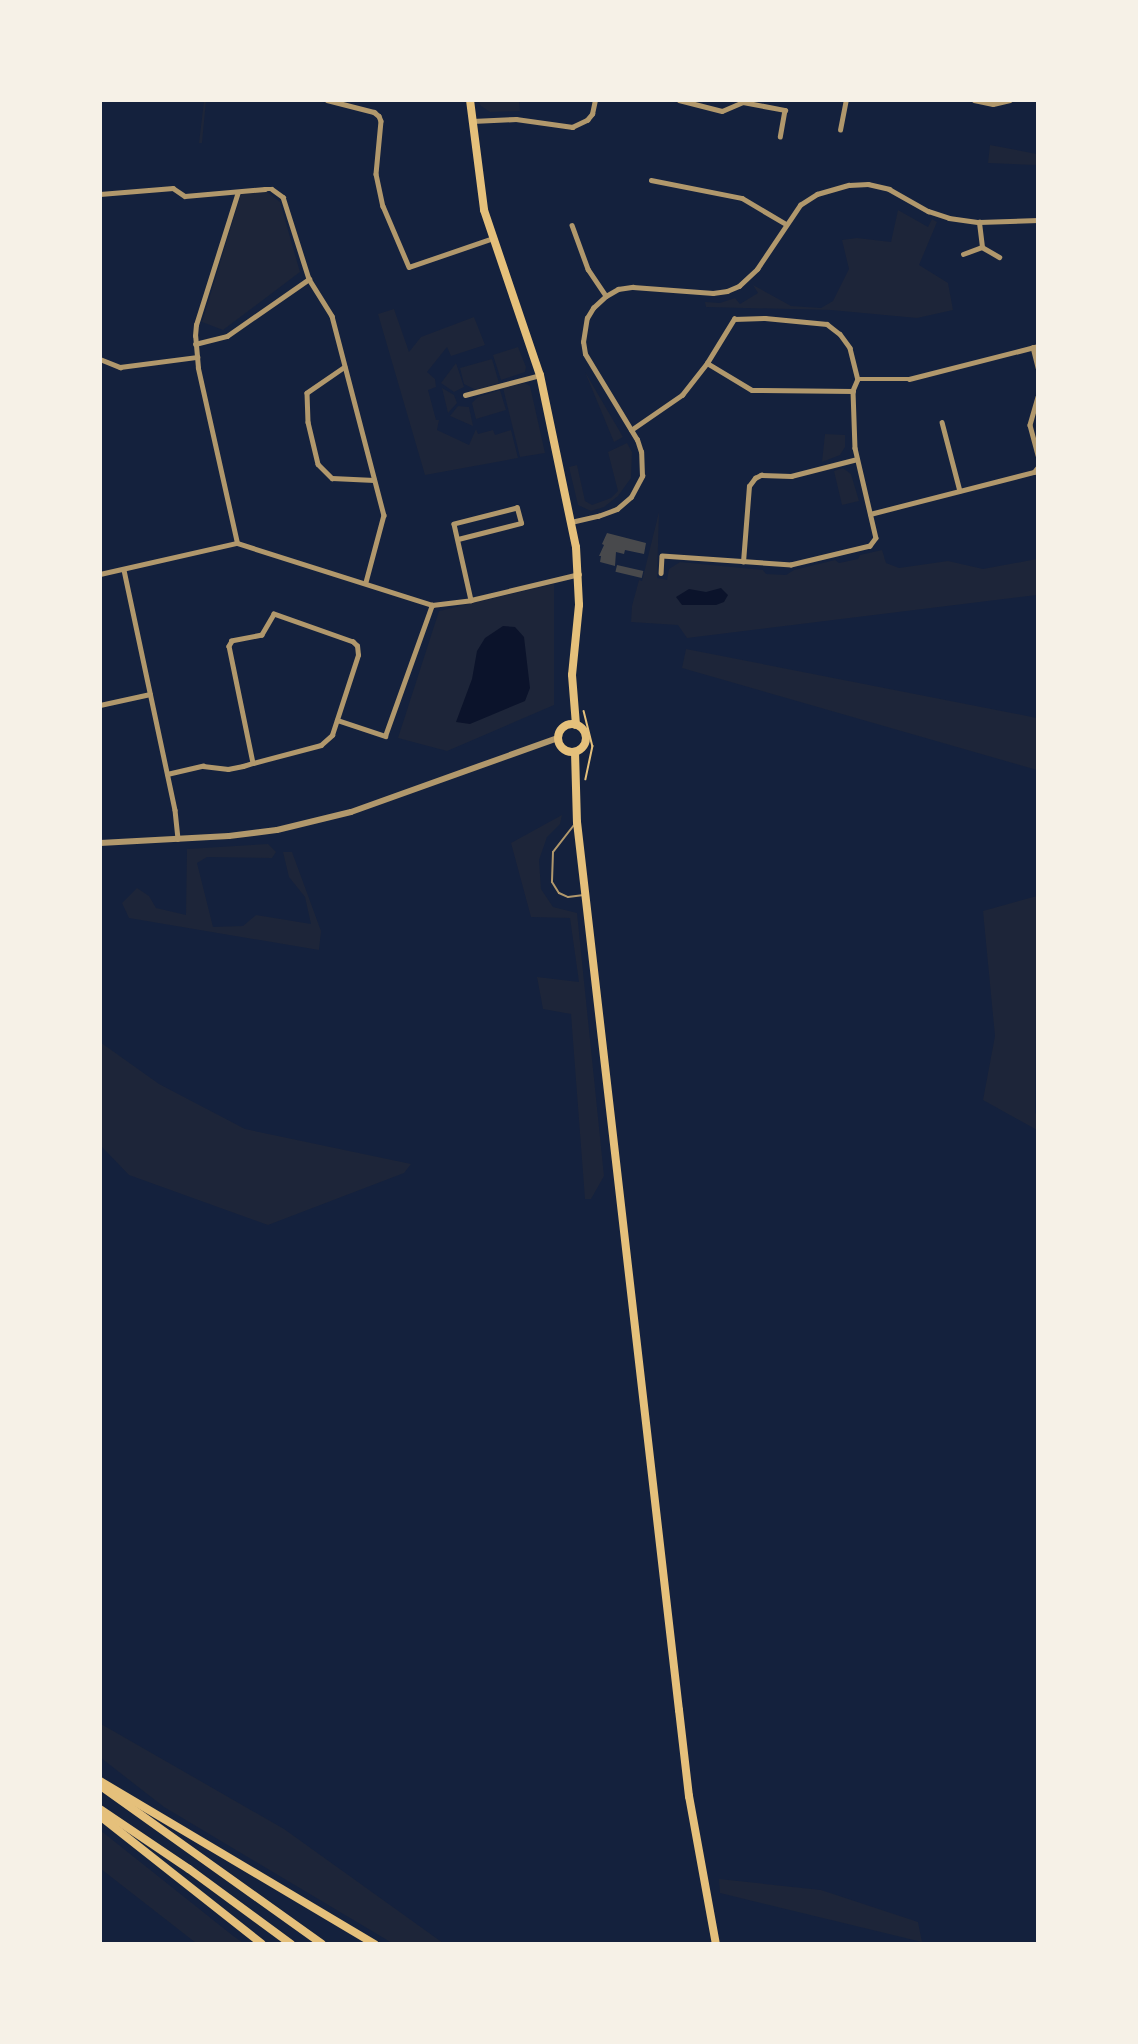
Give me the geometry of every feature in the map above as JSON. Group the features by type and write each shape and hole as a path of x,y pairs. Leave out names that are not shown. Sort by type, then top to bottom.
{"main road":[{"path":"470,100 480,192 493,238 540,375 571,522 579,574 572,675 576,725"},
{"path":"576,725 583,730 586,739 583,748 575,752 564,750 558,738 564,727 576,725"},
{"path":"575,752 578,822 689,1796 716,1944"},
{"path":"100,1781 375,1944"},
{"path":"100,1786 322,1944"},
{"path":"100,1809 189,1869 291,1944"},
{"path":"100,1816 262,1944"}],"street":[{"path":"327,100 374,112 379,116 381,121 376,174 383,206 409,267 493,238"},
{"path":"472,121 516,119 572,127 587,120 592,114 595,100"},
{"path":"679,100 722,111 743,102 786,110"},
{"path":"840,130 846,100"},
{"path":"974,100 993,104 1010,100"},
{"path":"780,137 787,102"},
{"path":"651,180 742,198 786,224"},
{"path":"571,522 608,513 631,497 642,476 641,452 631,430 588,363 584,348 587,318 593,308 606,296 618,289 633,287 727,291 749,278 801,205 817,194 833,188 859,184 889,189 928,211 949,218 979,222 1038,220"},
{"path":"100,194 173,188 185,196 272,189 283,197 309,279 332,316 384,515 366,582"},
{"path":"237,543 195,344 196,325 238,192"},
{"path":"979,222 982,246"},
{"path":"572,225 588,270 606,296"},
{"path":"963,254 982,246"},
{"path":"982,246 999,256"},
{"path":"195,344 227,336 309,279"},
{"path":"631,430 682,395 707,363 734,319 765,318 827,324 840,334 849,348 858,379 853,391 857,459 876,538 870,546 791,566 662,555 661,573"},
{"path":"858,379 909,379 1035,346 1038,367"},
{"path":"100,359 120,367 196,357"},
{"path":"707,363 752,390 853,391"},
{"path":"345,367 307,393 309,422 318,464 332,478 374,480"},
{"path":"465,395 540,375"},
{"path":"1038,397 1030,425 1038,455"},
{"path":"942,422 960,491"},
{"path":"743,562 749,486 755,478 762,475 791,476 857,459"},
{"path":"870,514 1034,472 1038,467"},
{"path":"458,539 521,523 517,508 454,524 471,600"},
{"path":"100,574 237,543 366,582 432,605 471,600 579,574"},
{"path":"124,570 167,774 178,839"},
{"path":"337,720 385,736 432,605"},
{"path":"167,774 203,766 228,769 253,764 321,745 332,735 358,655 357,646 353,642 274,615 262,635 232,641 230,646 253,764"},
{"path":"100,705 150,694"},
{"path":"100,843 277,830 351,812 558,738"}],"lane":[{"path":"578,822 553,852 552,882 559,893 568,897 586,895"}],"path":[{"path":"584,708 593,746 584,787"}],"shaded area":[{"path":"204,101 206,101 202,143 199,143"},
{"path":"478,101 519,101 520,111 490,112"},
{"path":"990,145 1037,154 1037,165 988,163"},
{"path":"266,191 280,202 300,272 223,330 202,322 241,194"},
{"path":"898,210 928,227 932,219 937,222 919,265 948,283 953,310 917,318 831,310 706,307 705,302 720,303 735,298 740,304 758,293 753,285 791,306 821,308 833,301 849,269 842,240 857,238 891,242"},
{"path":"394,309 409,352 421,337 474,317 485,345 451,356 447,347 427,372 435,379 436,387 428,390 436,420 439,420 437,430 469,445 476,429 478,434 493,430 495,435 511,430 518,458 425,475 378,314"},
{"path":"518,347 526,367 525,372 501,380 493,355"},
{"path":"492,359 499,383 476,390 464,384 460,368"},
{"path":"456,363 464,387 454,392 441,383"},
{"path":"585,372 623,437 614,442"},
{"path":"525,383 530,386 545,453 520,457 503,388"},
{"path":"442,388 454,395 457,403 448,413"},
{"path":"500,390 506,410 476,419 472,403 478,397"},
{"path":"458,406 469,407 473,426 450,416"},
{"path":"825,434 845,435 845,447 840,455 822,462"},
{"path":"627,443 632,452 631,478 618,496 604,507 591,511 578,505 569,467 577,465 585,501 592,505 611,498 618,491 608,452"},
{"path":"843,468 851,474 859,501 842,505 834,471"},
{"path":"659,512 657,578 667,580 669,569 680,562 763,570 766,574 786,575 794,570 835,560 839,563 858,559 860,555 882,550 886,563 899,568 948,561 983,569 1037,559 1037,595 687,638 678,625 631,622 632,606 639,580 642,581"},
{"path":"554,584 554,705 447,751 398,738 439,611"},
{"path":"721,588 728,595 724,602 716,605 682,605 676,597 689,589 706,592"},
{"path":"503,626 515,627 524,637 530,688 525,701 470,724 456,722 472,679 477,651 485,638"},
{"path":"686,649 1037,718 1037,770 682,668"},
{"path":"562,815 560,824 547,837 539,860 541,889 553,907 577,913 604,1176 591,1199 585,1199 571,1014 543,1009 537,977 579,982 570,918 531,917 511,843"},
{"path":"268,844 276,852 272,858 207,857 197,863 213,927 243,926 256,915 311,924 305,897 289,877 283,852 292,852 321,931 319,950 129,918 122,903 137,888 149,896 156,908 186,915 187,849"},
{"path":"1037,896 1035,1113 1037,1114 1037,1130 983,1100 995,1036 983,911"},
{"path":"100,1042 159,1084 245,1129 411,1164 404,1173 268,1225 129,1175 101,1146"},
{"path":"101,1724 284,1829 443,1943 392,1943 164,1807 101,1758"},
{"path":"100,1830 243,1943 196,1943 101,1869"},
{"path":"719,1879 821,1890 918,1922 922,1942 720,1893"}],"building":[{"path":"607,533 646,543 644,554 625,550 624,554 616,552 615,566 600,562 601,556 599,556"},
{"path":"617,565 643,571 642,578 615,572"}]}
